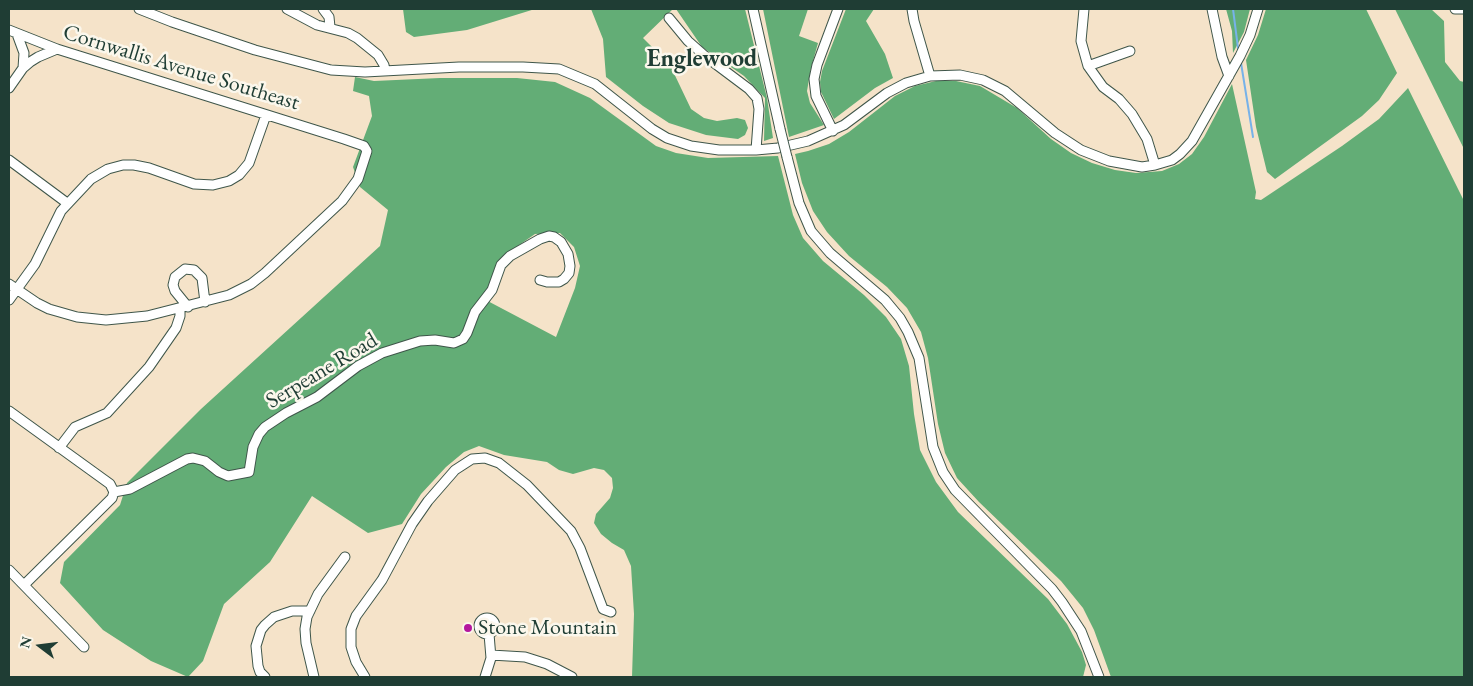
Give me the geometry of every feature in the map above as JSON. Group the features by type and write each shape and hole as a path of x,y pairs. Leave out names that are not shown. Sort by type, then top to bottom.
{"street":[{"path":"139,9 255,50 306,64 348,72 385,72 458,67 559,69 595,84 652,129 677,142 704,149 756,150 808,141 844,125 898,87 930,76 960,75 983,80 1005,91 1017,99 1055,133 1080,150 1109,161 1137,166 1155,165 1172,160 1187,148 1229,76 1250,35 1258,9"},
{"path":"287,9 318,25 330,27 357,38 378,55 385,72"},
{"path":"323,9 329,17 330,27"},
{"path":"753,9 799,203 811,231 830,254 885,300 900,318 908,332 918,358 933,447 943,472 961,497 1034,570 1062,602 1081,631 1100,677"},
{"path":"833,131 816,96 814,79 817,65 838,9"},
{"path":"912,9 930,76"},
{"path":"1084,9 1081,41 1088,66 1103,87 1119,99 1132,114 1147,139 1155,165"},
{"path":"1212,9 1222,56 1229,76"},
{"path":"1455,9 1463,9"},
{"path":"669,18 688,41 749,89 757,98 759,109 756,150"},
{"path":"13,32 24,53 23,68"},
{"name":"Cornwallis Avenue Southeast","path":"13,32 56,49 344,139 364,146 367,150 358,178 342,201 251,284 229,295 205,302"},
{"path":"9,88 23,68 38,57 56,49"},
{"path":"1088,66 1130,51"},
{"path":"9,300 35,264 50,230 67,203 99,173 123,165 144,166 194,184 221,184 239,175 249,163 266,114"},
{"path":"9,160 67,203"},
{"name":"Serpeane Road","path":"114,492 130,489 187,459 193,458 205,461 219,472 228,476 250,472 253,447 265,427 286,413 317,397 358,366 382,354 420,341 435,340 454,343 463,339 475,312 492,290 501,265 510,256 540,239 549,236 554,237 561,242 568,254 569,273 560,282 540,280"},
{"path":"9,284 49,309 62,314 93,319 138,318 184,308 205,302 202,278 194,270 185,269 175,277 175,291 184,308"},
{"path":"59,448 75,427 108,413 149,367 176,328 184,308"},
{"path":"9,411 110,484 114,492 112,498 24,586"},
{"path":"365,677 356,662 351,647 352,629 356,616 382,580 412,524 428,501 454,470 472,459 485,458 500,463 527,485 571,531 580,548 603,609 612,612"},
{"path":"314,677 306,643 306,629 310,610 323,586 345,558"},
{"path":"9,570 84,647"},
{"path":"265,677 260,672 258,666 256,646 261,630 270,620 283,614 310,610"},
{"path":"485,677 491,655 489,634"},
{"path":"491,655 525,657 547,664 572,677"}],"green space":[{"path":"403,9 535,9 467,30 414,37 406,32"},
{"path":"591,9 673,9 643,38 670,65 691,109 704,118 717,121 737,118 745,120 748,128 745,135 738,139 706,135 669,123 643,106 606,77 603,39"},
{"path":"676,9 745,9 767,98 773,138 764,141 765,98 744,76 702,47"},
{"path":"763,9 808,9 799,36 818,43 807,91 810,103 824,125 789,137"},
{"path":"846,9 874,9 866,21 885,54 893,78 875,88 834,119 821,92 820,82 822,71"},
{"path":"1226,9 1250,9 1244,32 1233,53 1232,31"},
{"path":"1266,9 1366,9 1397,73 1379,100 1362,116 1275,179 1267,172 1256,127 1246,60 1258,35"},
{"path":"1395,9 1431,9 1444,21 1445,62 1460,81 1464,82 1464,149"},
{"path":"355,77 374,81 440,78 517,78 555,82 590,98 656,146 676,153 708,158 778,156 793,215 803,238 823,261 864,295 886,317 901,339 909,366 920,450 936,482 958,512 1048,599 1067,624 1082,652 1086,665 1083,677 632,677 634,614 631,566 624,550 601,534 594,523 596,514 610,498 613,488 612,478 604,470 594,468 573,474 559,470 547,462 504,455 479,446 464,452 446,467 421,494 402,524 368,533 312,496 270,562 224,604 203,661 188,677 151,661 103,630 60,583 64,562 120,505 127,483 201,409 380,246 388,210 360,187 353,167 372,116 369,96 353,91","holes":["560,233 574,247 580,266 575,288 556,337 482,298 512,250 535,234"]},
{"path":"936,81 956,81 980,86 1017,108 1051,139 1071,153 1092,163 1115,170 1136,173 1162,171 1179,164 1192,154 1204,137 1232,84 1256,192 1255,199 1261,200 1379,119 1408,88 1464,201 1464,677 1111,677 1094,630 1083,608 1061,581 979,502 957,478 945,453 938,424 928,358 921,332 907,308 887,287 849,256 827,232 813,211 802,183 795,154 829,144 849,132 895,96 915,86"}],"waterway":[{"path":"1233,9 1238,48"},
{"path":"1241,63 1253,137"}],"place":[{"name":"Stone Mountain","path":"468,628"}],"district":[{"name":"Englewood","path":"702,59"}]}
